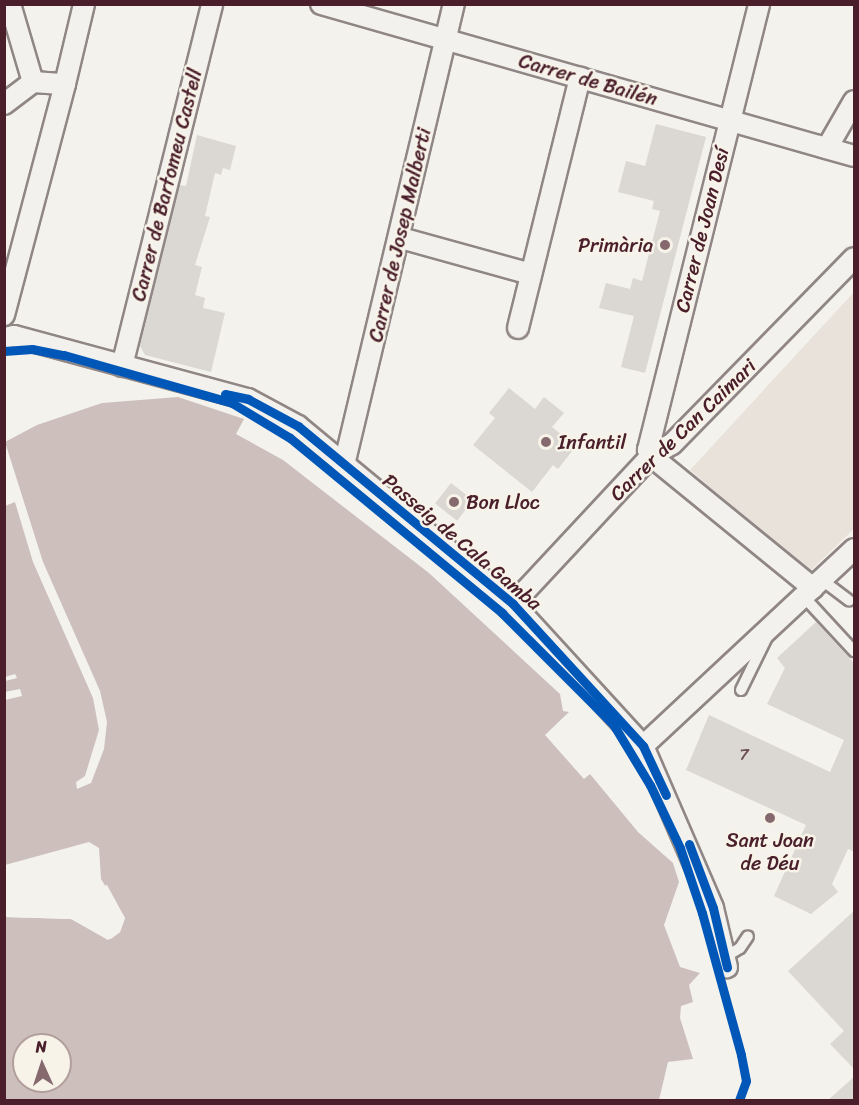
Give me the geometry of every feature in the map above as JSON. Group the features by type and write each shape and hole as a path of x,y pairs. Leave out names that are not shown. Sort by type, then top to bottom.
{"street":[{"path":"10,4 33,82"},
{"path":"4,315 84,4"},
{"name":"Carrer de Bartomeu Castell","path":"122,366 212,4"},
{"name":"Carrer de Bailén","path":"321,4 855,156"},
{"name":"Carrer de Josep Malberti","path":"344,465 401,237 454,4"},
{"name":"Carrer de Joan Desí","path":"651,456 648,450 759,4"},
{"path":"518,328 580,78"},
{"path":"4,104 33,82 65,84"},
{"path":"827,148 855,102"},
{"path":"401,237 531,274"},
{"name":"Carrer de Can Caimari","path":"513,604 651,456 672,444 855,258"},
{"name":"Passeig de Cala Gamba","path":"4,338 14,336 248,399 298,426 513,604 643,746 697,865 713,908 726,962"},
{"path":"651,456 813,588"},
{"path":"643,746 854,550"}],"lane":[{"path":"813,588 849,600"},
{"path":"813,588 855,651"},
{"path":"741,690 773,626"},
{"path":"726,962 748,936"}],"shaded area":[{"path":"854,292 854,529 809,572 690,470"},
{"path":"178,397 244,419 236,434 283,460 429,573 560,694 563,711 569,712 545,735 584,779 590,774 638,832 673,863 679,882 664,925 680,967 700,973 689,985 693,1002 681,1006 680,1018 693,1059 668,1062 659,1100 5,1100 5,917 71,919 108,940 120,932 125,918 101,879 99,848 89,842 5,865 5,700 22,696 20,689 5,692 5,681 17,678 15,674 5,677 5,506 15,502 33,562 93,698 99,730 85,776 76,782 77,789 91,783 104,749 107,722 100,691 43,562 5,442 37,425 102,403"}],"pier":[{"path":"107,885 125,918 120,932 111,939 71,919 5,917 71,916 110,936 122,919 104,886"}],"building":[{"name":"Primària","path":"656,124 706,137 645,373 621,367 634,316 599,308 606,283 630,289 633,278 642,281 660,211 652,209 654,201 618,192 626,161 645,166"},
{"path":"197,135 236,146 230,170 223,168 221,175 215,173 205,216 210,217 195,265 202,267 195,295 205,298 203,308 225,313 211,372 145,355 140,346 179,185 186,186"},
{"name":"Infantil","path":"509,388 535,409 544,397 564,413 552,427 576,446 558,469 553,465 532,492 473,445 495,418 489,413"},
{"name":"Bon Lloc","path":"451,483 473,500 457,521 435,503"},
{"path":"816,622 855,664 855,852 848,849 832,884 838,892 811,914 774,896 806,825 686,770 709,715 830,772 844,740 767,704 785,668 777,658"},
{"path":"855,910 855,1070 830,1044 844,1031 788,971"},
{"path":"855,1076 855,1101 827,1101"}],"cycle path":[{"path":"4,351 32,349 64,355 232,403 290,438 502,613 613,724 650,785 680,848 702,913 741,1055 746,1081 739,1100"},
{"path":"225,394 248,399 298,426 513,604 643,746 666,795"},
{"path":"689,844 713,908 727,967"}],"place":[{"name":"Primària","path":"665,245"},
{"name":"Infantil","path":"546,442"},
{"name":"Bon Lloc","path":"454,502"},
{"name":"Sant Joan de Déu","path":"770,818"}]}
